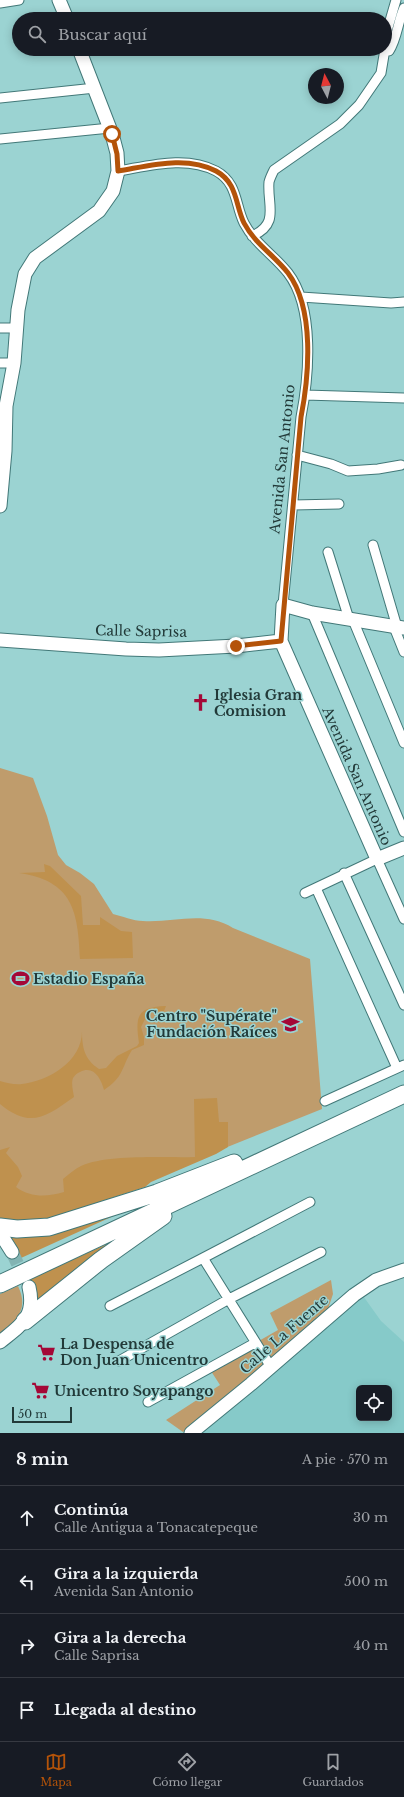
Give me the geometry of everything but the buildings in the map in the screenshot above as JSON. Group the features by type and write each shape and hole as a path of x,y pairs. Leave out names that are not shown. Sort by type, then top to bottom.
{"highway":[{"path":"0,1272 404,1087"},
{"path":"0,1284 404,1094"},
{"path":"0,1227 17,1229 49,1226 157,1193 251,1157"},
{"path":"25,1321 101,1260 151,1224 226,1177"}],"street":[{"path":"0,4 19,0"},
{"path":"59,0 64,12"},
{"path":"392,14 396,0"},
{"path":"394,40 399,18 404,8"},
{"path":"392,44 404,26"},
{"path":"0,506 3,406 14,363 18,310 24,280 31,263 56,242 99,211 113,191 118,171 117,154 110,128 82,56"},
{"path":"252,236 261,232 269,223 269,181 274,170 340,124 360,105 381,73 384,56"},
{"path":"0,98 95,88"},
{"path":"0,139 110,128"},
{"name":"Avenida San Antonio","path":"118,171 162,164 186,163 200,165 218,172 231,185 239,203 243,221 252,236 263,248 279,261 289,275 301,297 307,332 305,395 301,417 283,605 281,641 377,859"},
{"path":"301,297 404,302"},
{"path":"0,328 17,328"},
{"path":"0,363 14,363"},
{"path":"305,395 404,398"},
{"path":"298,455 331,464 348,471 378,470 401,465"},
{"path":"293,505 339,504"},
{"path":"373,545 404,652"},
{"path":"328,552 351,620 404,743"},
{"path":"283,605 312,613 398,627"},
{"path":"312,613 404,832"},
{"name":"Calle Saprisa","path":"0,640 159,650 281,641"},
{"path":"305,893 344,873 404,848"},
{"path":"377,859 404,919"},
{"path":"344,873 404,1005"},
{"path":"316,888 400,1067 326,1101"},
{"path":"110,1306 310,1202"},
{"path":"0,1234 12,1252"},
{"path":"119,1361 229,1299 321,1252"},
{"path":"203,1258 270,1367"},
{"name":"Calle La Fuente","path":"191,1433 364,1288 389,1274 404,1270"},
{"path":"0,1342 25,1321 31,1308 32,1300 29,1287"},
{"path":"148,1402 255,1343"}],"shaded area":[{"path":"0,768 33,778 47,816 58,855 66,865 80,873 94,884 113,914 139,921 189,918 211,920 222,923 310,959 322,1109 108,1195 0,1204"},
{"path":"44,864 50,866 81,896 83,925 100,925 100,917 121,931 132,932 133,958 80,959 77,926 74,913 69,901 62,891 51,883 37,877 19,873 45,872"},
{"path":"166,1006 164,1011 148,1013 141,1027 144,1037 144,1045 132,1050 119,1076 104,1090 96,1074 89,1070 85,1070 75,1075 72,1080 74,1097 46,1115 29,1118 20,1116 11,1112 0,1104 0,1081 22,1084 43,1079 53,1074 71,1060 77,1051 81,1041 82,1030 83,1047 87,1057 99,1069 106,1068 117,1056 137,1046 139,1043 137,1026 140,1015 149,1008"},
{"path":"217,1098 219,1122 228,1122 228,1147 216,1154 151,1182 145,1187 50,1218 31,1221 12,1221 0,1218 0,1150 10,1147 6,1153 18,1167 22,1176 16,1187 27,1193 39,1196 58,1194 64,1192 63,1179 79,1167 92,1162 121,1158 195,1157 194,1099"},
{"path":"142,1203 21,1258 5,1233"},
{"path":"138,1230 36,1306 36,1289 30,1279"},
{"path":"331,1280 333,1294 327,1312 268,1360 257,1342 278,1330 270,1313"},
{"path":"18,1286 22,1301 20,1314 0,1335 0,1294"},
{"path":"361,1293 381,1321 404,1342 404,1433 196,1433"},
{"path":"253,1344 264,1363 259,1371 183,1432 166,1420 220,1385 209,1368"}],"tunnel":[{"path":"12,1252 26,1282"}],"place":[{"name":"Iglesia Gran Comision","path":"201,703"},
{"name":"Estadio España","path":"20,979"},
{"name":"Centro \"Supérate\" Fundación Raíces","path":"290,1024"},
{"name":"La Despensa de Don Juan Unicentro","path":"47,1352"},
{"name":"Unicentro Soyapango","path":"41,1391"}],"route":[{"path":"112,134 117,154 118,171 162,164 186,163 200,165 218,172 231,185 239,203 243,221 252,236 263,248 279,261 289,275 301,297 307,332 305,395 301,417 283,605 281,641 236,646"}]}
